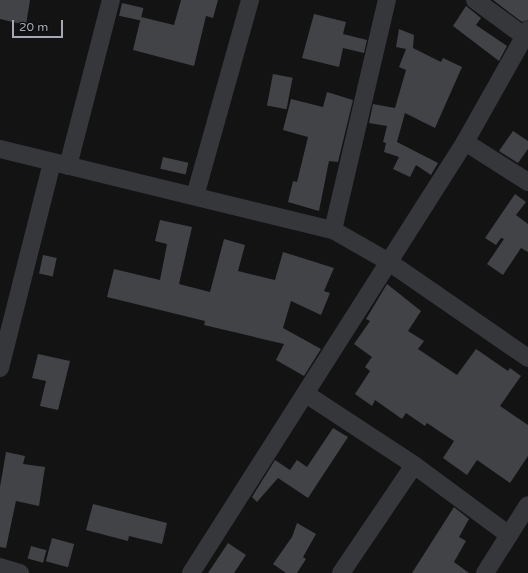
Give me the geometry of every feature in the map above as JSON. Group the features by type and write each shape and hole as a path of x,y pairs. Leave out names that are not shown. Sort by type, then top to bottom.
{"street":[{"path":"0,368 111,0"},
{"path":"195,196 250,0"},
{"path":"333,230 387,0"},
{"path":"191,573 466,142 526,33 475,0"},
{"path":"466,142 528,182"},
{"path":"0,149 60,165 333,230 389,262 528,358"},
{"path":"306,394 414,465 509,535"},
{"path":"341,573 414,465"},
{"path":"485,573 528,505"},
{"path":"0,567 20,573"}],"building":[{"path":"0,0 30,0 26,25 0,19"},
{"path":"181,0 218,0 213,18 206,16 194,66 133,50 141,17 174,25"},
{"path":"493,0 528,0 528,20 522,22"},
{"path":"122,3 143,8 141,21 119,16"},
{"path":"466,6 481,18 476,25 507,46 499,61 453,26"},
{"path":"314,14 346,22 343,34 367,40 364,53 343,48 339,67 302,58"},
{"path":"399,29 414,35 413,48 441,62 443,58 462,67 435,128 405,113 397,142 438,163 431,175 416,165 410,177 393,169 399,157 384,152 386,143 383,142 387,126 369,123 373,104 395,108 406,70 399,67 406,49 396,47"},
{"path":"273,74 293,78 287,109 267,105"},
{"path":"327,92 353,100 338,162 329,161 319,211 288,202 293,181 297,182 308,137 283,130 291,99 323,107"},
{"path":"513,131 528,141 528,149 518,163 499,151"},
{"path":"163,157 188,163 186,175 160,169"},
{"path":"515,194 526,202 516,215 528,224 528,252 521,248 503,275 487,264 504,239 501,238 496,245 485,238"},
{"path":"160,220 192,227 179,284 210,292 224,239 245,245 238,271 275,280 283,252 334,268 324,291 330,293 321,315 291,301 283,328 321,349 304,376 276,360 284,344 204,325 205,321 107,297 114,269 160,280 167,244 155,241"},
{"path":"43,255 57,258 53,276 39,274"},
{"path":"387,284 421,311 408,331 424,341 418,349 457,375 476,349 508,371 510,368 521,376 500,406 528,425 528,456 510,483 477,460 467,475 443,458 454,441 427,423 425,426 406,413 402,419 375,400 372,406 355,394 370,371 365,367 372,357 354,344 370,321 366,319"},
{"path":"38,354 70,361 58,410 40,406 46,381 32,378"},
{"path":"333,428 348,437 308,498 278,478 257,502 252,497 275,460 290,470 297,460 307,467"},
{"path":"6,452 25,456 23,464 45,467 39,506 16,501 6,548 0,547 0,487"},
{"path":"93,504 167,523 162,544 129,536 128,541 86,530"},
{"path":"454,507 469,519 459,537 466,541 454,562 469,573 412,573"},
{"path":"297,523 316,534 303,557 306,559 297,573 286,573 273,564 292,537"},
{"path":"52,538 74,544 68,567 46,561"},
{"path":"228,543 246,555 234,573 208,573"},
{"path":"31,546 46,550 43,563 28,559"}]}
